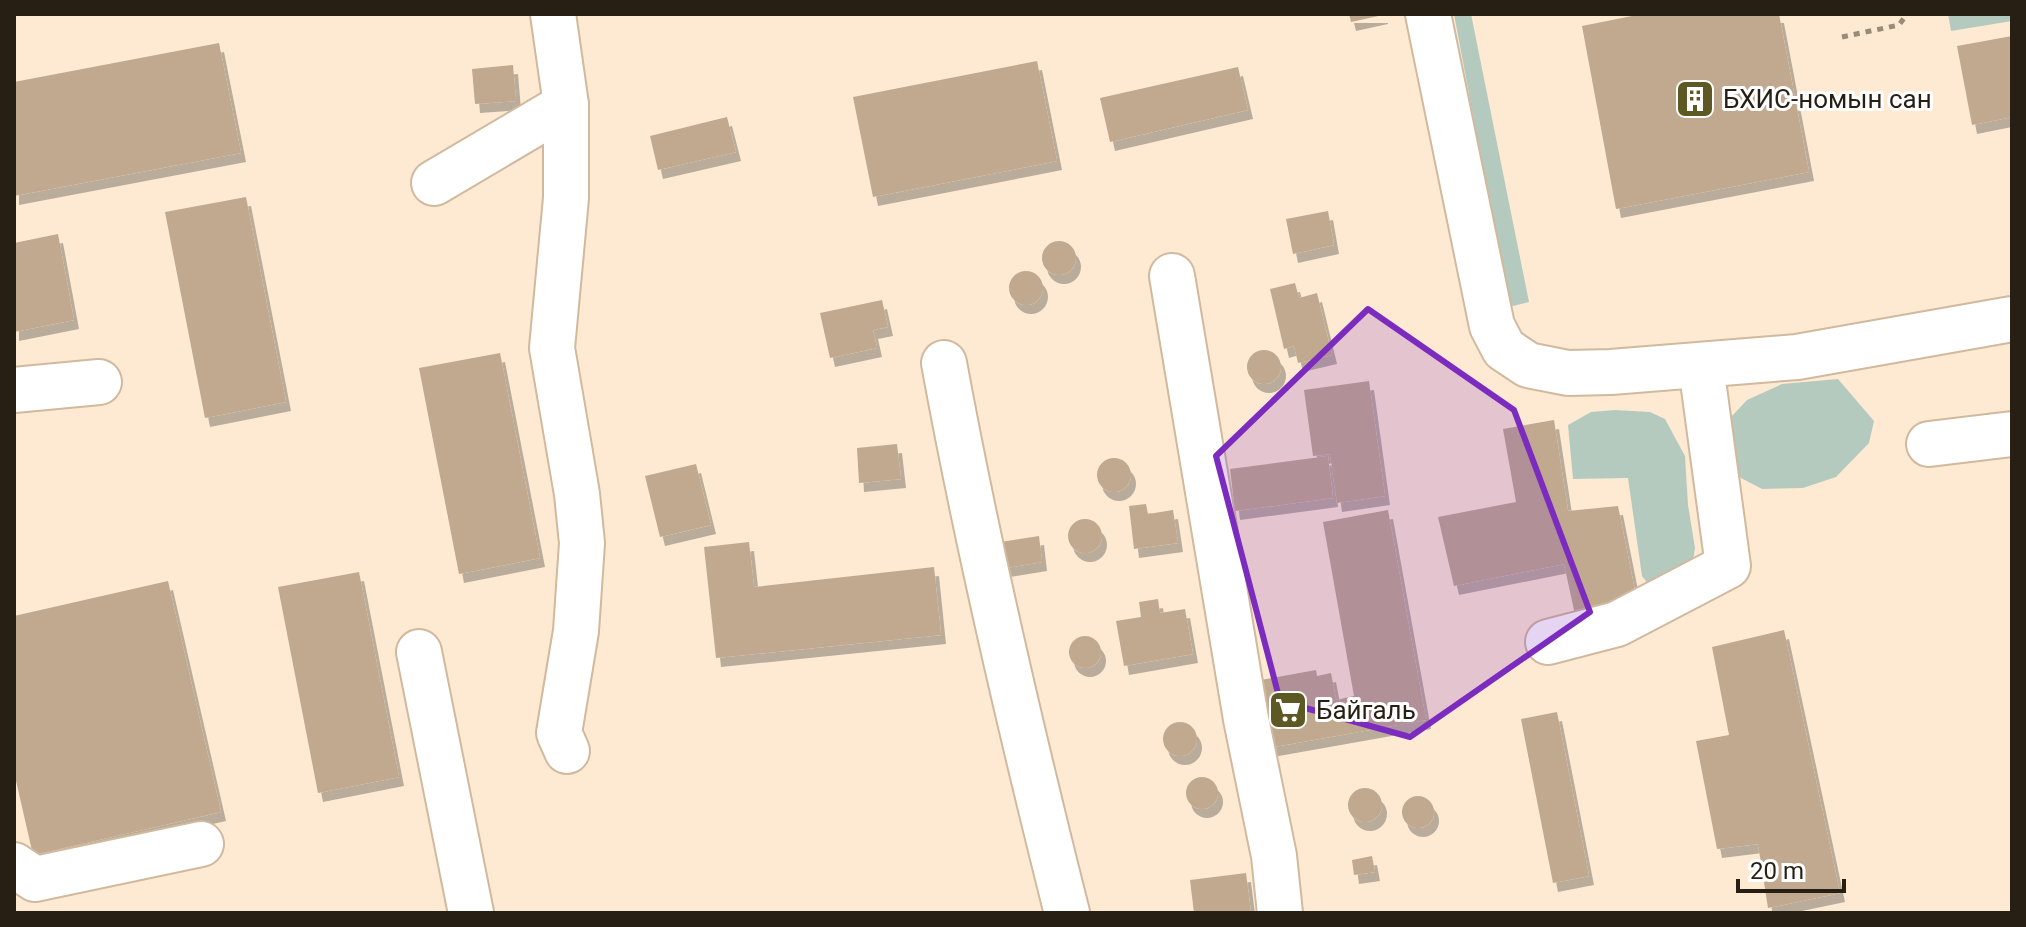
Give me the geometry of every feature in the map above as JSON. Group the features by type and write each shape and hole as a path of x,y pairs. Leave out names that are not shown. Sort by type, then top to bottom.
{"street":[{"path":"553,14 566,105 566,198 552,348 575,480 582,543 576,631 559,733 567,751"},
{"path":"1428,14 1492,326 1504,349 1528,365 1568,373 1797,357 2012,319"},
{"path":"434,183 566,105"},
{"path":"1172,276 1244,704 1274,856 1280,913"},
{"path":"944,363 1001,638 1067,913"},
{"path":"1548,642 1617,624 1728,566 1701,366"},
{"path":"14,390 99,382"},
{"path":"1929,444 2012,434"},
{"path":"419,652 471,913"},
{"path":"14,865 35,879 201,844"}],"path":[{"path":"1842,37 1899,25 1907,14"}],"highlighted area":[{"path":"1368,309 1514,410 1590,612 1410,737 1280,701 1216,456"}],"green space":[{"path":"1454,14 1471,14 1529,302 1509,307"},
{"path":"1948,14 2012,14 2012,21 1951,31"},
{"path":"1838,379 1874,421 1869,443 1836,477 1803,488 1762,489 1739,477 1725,445 1732,416 1747,400 1782,384"},
{"path":"1591,412 1650,412 1665,419 1685,456 1695,548 1691,573 1652,589 1642,576 1628,478 1573,479 1568,425"}],"building":[{"path":"1349,14 1383,14 1383,15 1351,22"},
{"name":"БХИС-номын сан","path":"1642,14 1779,14 1809,172 1616,209 1582,26"},
{"path":"2012,36 2012,117 1972,125 1957,46"},
{"path":"219,43 241,153 14,196 14,82"},
{"path":"1037,61 1057,161 873,197 853,97"},
{"path":"513,65 516,101 475,104 472,69"},
{"path":"1238,67 1248,110 1110,142 1100,98"},
{"path":"727,117 736,152 658,170 650,136"},
{"path":"246,197 286,402 205,418 165,212"},
{"path":"1328,211 1334,245 1293,254 1286,219"},
{"path":"58,234 74,320 14,332 14,243"},
{"path":"1059,241 1071,246 1076,258 1071,270 1059,275 1047,270 1042,258 1047,246"},
{"path":"1026,271 1038,276 1043,288 1038,300 1026,305 1014,300 1009,288 1014,276"},
{"path":"1295,283 1299,298 1317,293 1332,355 1298,363 1294,346 1284,349 1270,289"},
{"path":"882,300 888,327 873,330 877,348 830,358 820,313"},
{"path":"1264,350 1276,355 1281,367 1276,379 1264,384 1252,379 1247,367 1252,355"},
{"path":"500,353 540,558 459,574 419,368"},
{"path":"1369,381 1385,496 1337,503 1330,454 1313,456 1304,390"},
{"path":"1554,420 1568,511 1618,506 1639,611 1577,624 1564,564 1454,586 1438,517 1516,502 1503,429"},
{"path":"897,444 901,479 859,483 857,448"},
{"path":"1328,456 1333,498 1235,511 1230,469"},
{"path":"1114,458 1126,463 1131,475 1126,487 1114,492 1102,487 1097,475 1102,463"},
{"path":"696,464 711,525 660,537 645,476"},
{"path":"1146,504 1148,514 1173,510 1178,543 1134,549 1129,506"},
{"path":"1388,510 1426,720 1262,749 1250,682 1316,670 1317,676 1331,673 1336,700 1354,696 1323,522"},
{"path":"1085,519 1097,524 1102,536 1097,548 1085,553 1073,548 1068,536 1073,524"},
{"path":"1039,536 1042,562 1005,568 1001,542"},
{"path":"749,542 754,587 934,567 941,635 716,658 704,547"},
{"path":"359,572 399,777 318,793 278,587"},
{"path":"168,581 221,812 33,855 14,772 14,616"},
{"path":"1158,599 1160,613 1185,609 1193,654 1124,666 1116,621 1141,617 1139,602"},
{"path":"1784,630 1840,893 1768,908 1758,844 1717,849 1696,741 1729,735 1712,647"},
{"path":"1085,636 1096,641 1101,652 1096,663 1085,668 1074,663 1069,652 1074,641"},
{"path":"1557,712 1589,876 1553,883 1521,719"},
{"path":"1180,722 1192,727 1197,739 1192,751 1180,756 1168,751 1163,739 1168,727"},
{"path":"1202,777 1213,782 1218,793 1213,804 1202,809 1191,804 1186,793 1191,782"},
{"path":"1365,788 1377,793 1382,805 1377,817 1365,822 1353,817 1348,805 1353,793"},
{"path":"1418,796 1429,801 1434,812 1429,823 1418,828 1407,823 1402,812 1407,801"},
{"path":"1372,856 1375,872 1354,875 1352,860"},
{"path":"1246,873 1251,913 1194,913 1190,880"}],"place":[{"name":"БХИС-номын сан","path":"1695,99"},
{"name":"Байгаль","path":"1288,710"}]}
